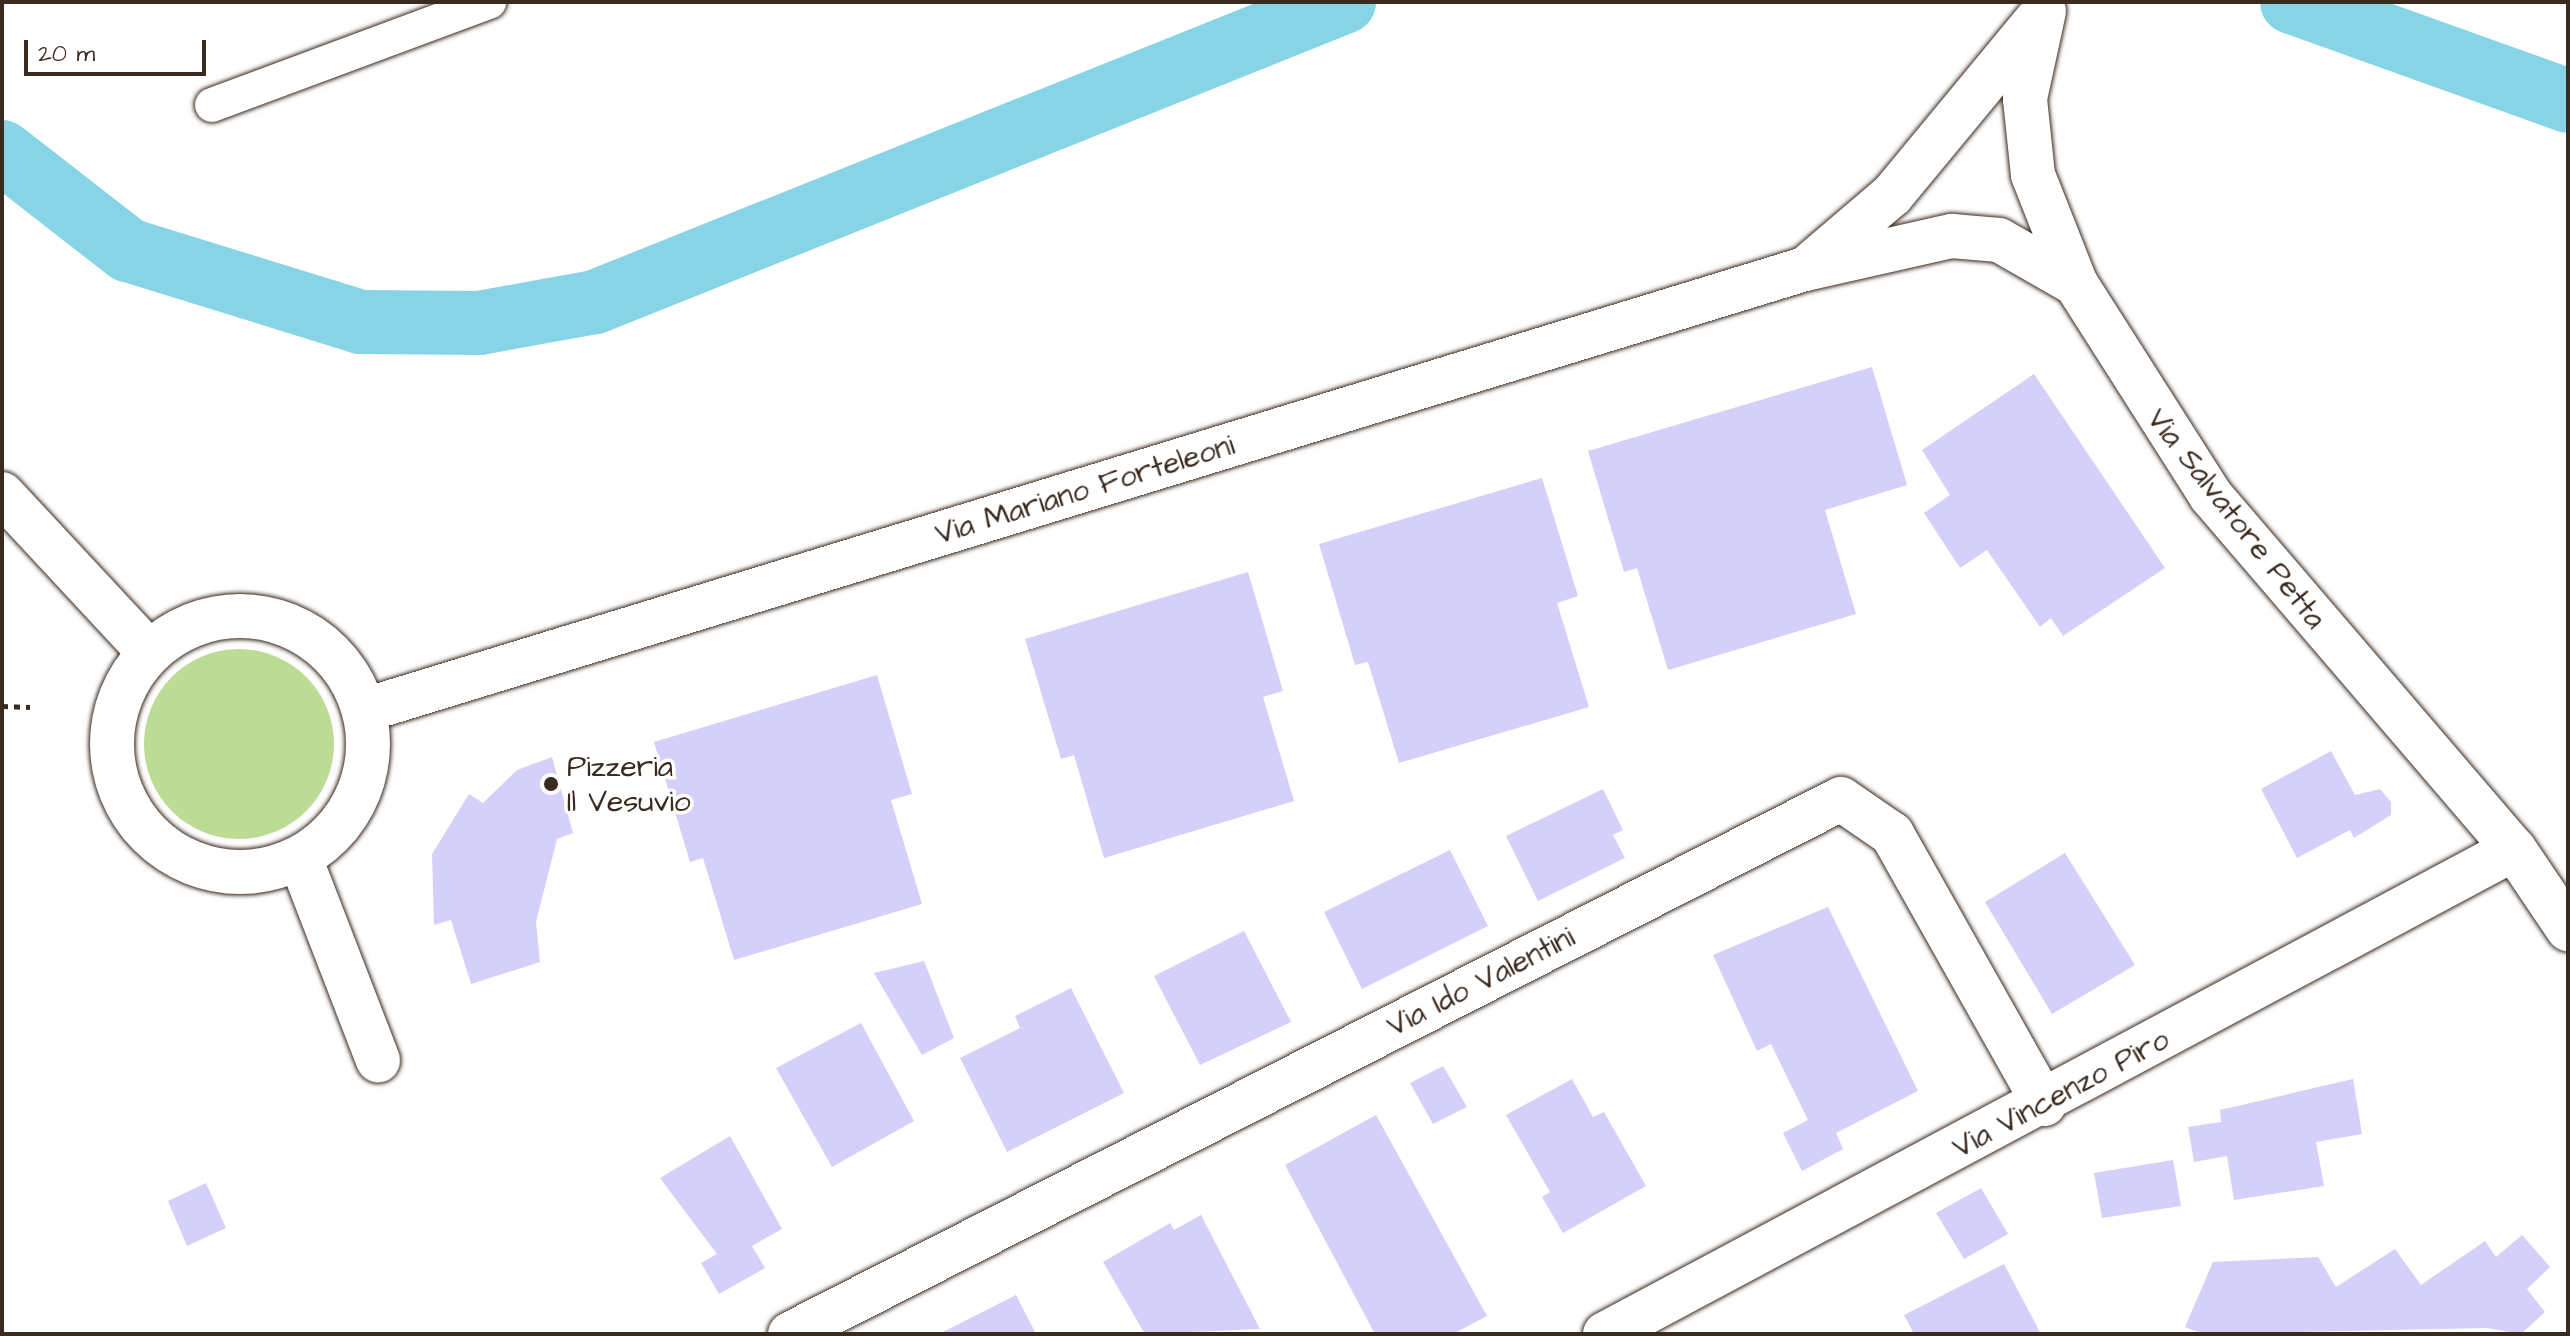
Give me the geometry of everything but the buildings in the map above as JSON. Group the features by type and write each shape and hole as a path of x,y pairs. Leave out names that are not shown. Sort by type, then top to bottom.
{"street":[{"name":"Via Mariano Forteleoni","path":"1805,269 1892,195 2046,5"},
{"name":"Via Salvatore Petta","path":"2046,5 2025,99 2033,175 2076,284 2211,496 2514,849 2566,919"},
{"name":"Via Mariano Forteleoni","path":"365,710 1805,269 1952,236 1999,240 2076,284"},
{"path":"2,494 149,652"},
{"path":"229,616 274,620 314,639 345,670 365,710 369,754 358,796 334,832 300,858 261,871 221,871 183,859 150,835 125,803 113,764 113,723 126,684 149,652 186,627 229,616"},
{"name":"Via Ido Valentini","path":"790,1334 1841,799 1892,834 2044,1104"},
{"name":"Via Vincenzo Piro","path":"1605,1334 2044,1104 2514,849"},
{"path":"300,858 378,1060"}],"lane":[{"path":"212,105 489,2"}],"path":[{"path":"2,706 30,707"}],"green space":[{"path":"239,649 275,656 306,677 327,708 334,744 327,780 306,811 275,832 239,839 203,832 172,811 151,780 144,744 151,708 172,677 203,656"}],"waterway":[{"path":"2,152 128,250 361,322 479,323 595,302 1344,2"},
{"path":"2292,2 2568,101"}],"place":[{"name":"Pizzeria Il Vesuvio","path":"551,784"}]}
